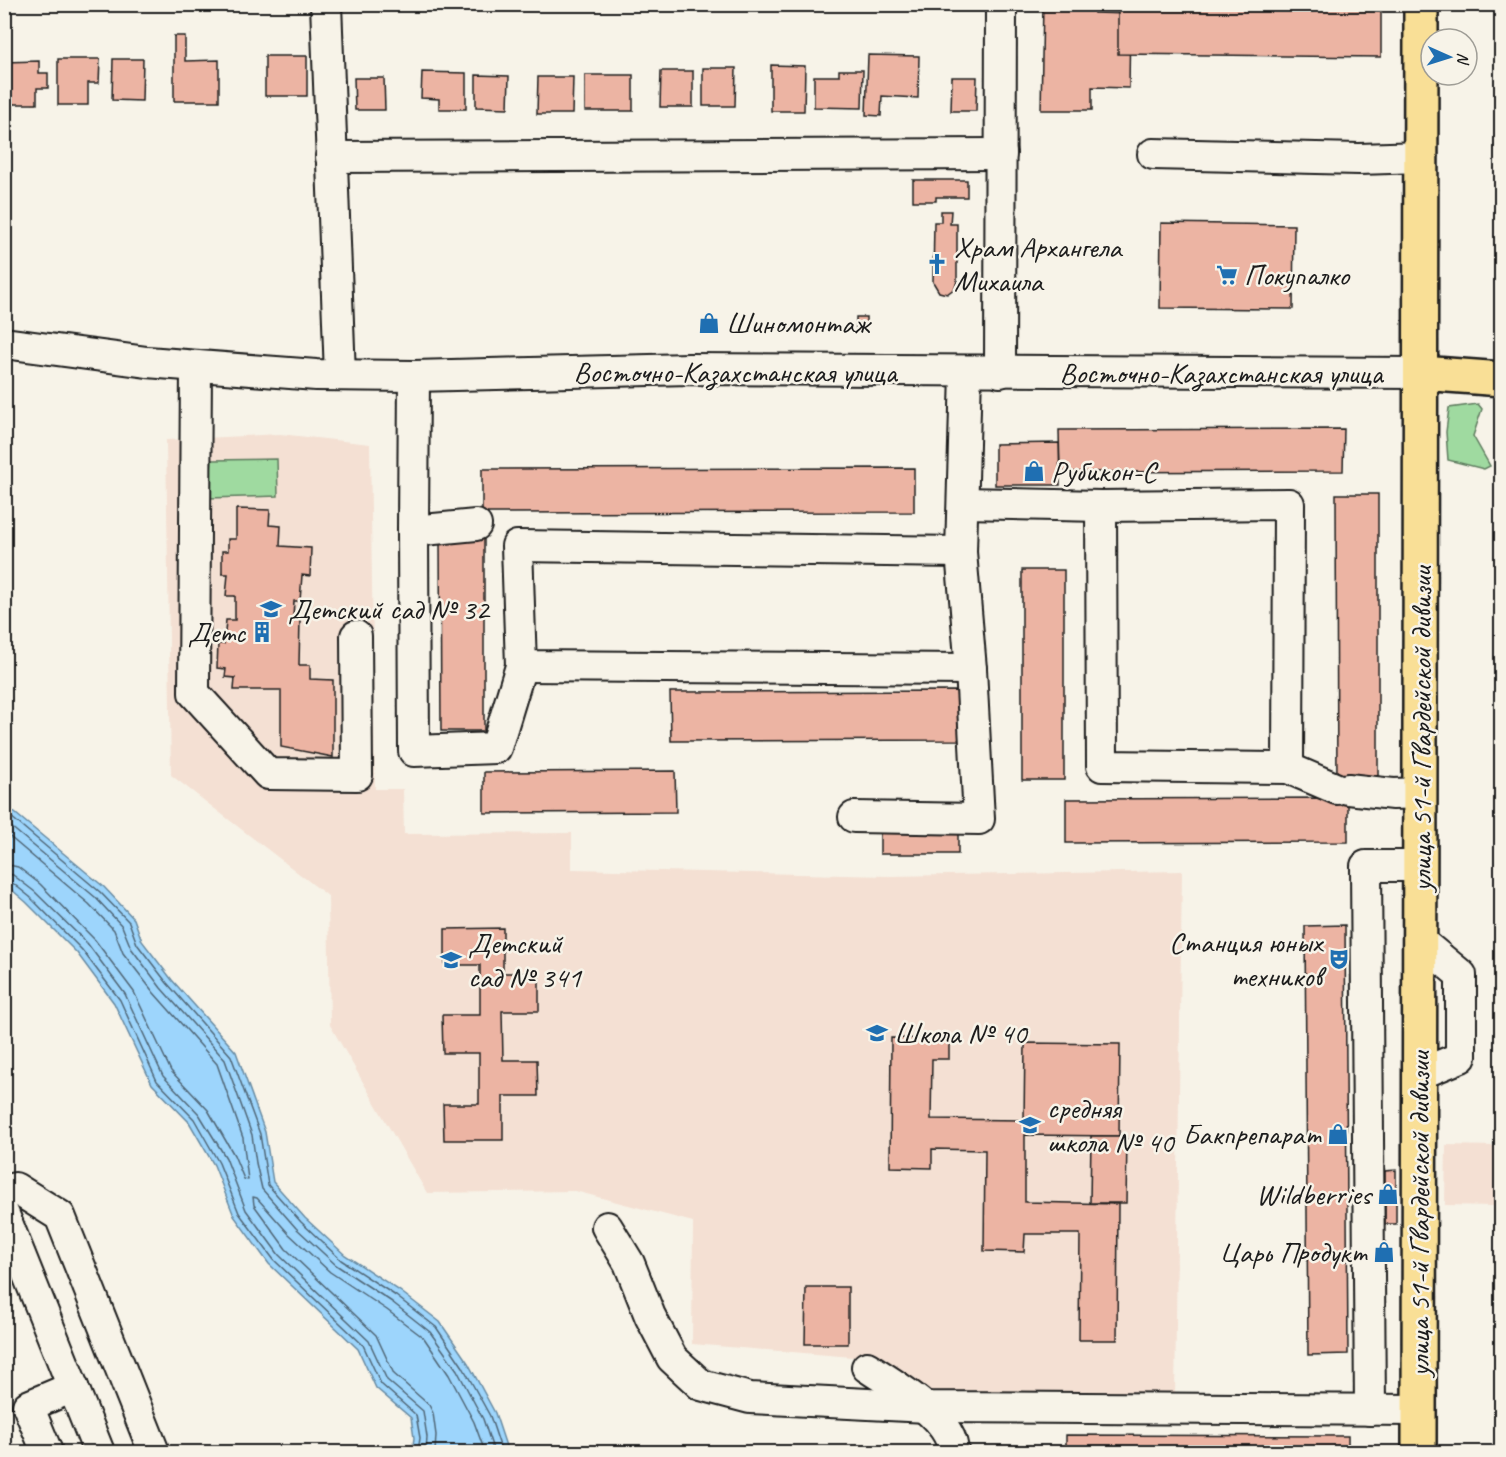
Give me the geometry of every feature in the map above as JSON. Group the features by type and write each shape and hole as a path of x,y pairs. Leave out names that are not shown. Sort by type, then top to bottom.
{"main road":[{"name":"улица 51-й Гвардейской дивизии","path":"1419,1452 1421,4"},
{"name":"Восточно-Казахстанская улица","path":"1421,373 1502,379"}],"street":[{"path":"326,4 340,375"},
{"path":"1000,372 1001,4"},
{"path":"331,157 1001,154"},
{"path":"1153,154 1359,159 1421,157"},
{"name":"Восточно-Казахстанская улица","path":"4,343 147,362 340,375 414,376 689,369 1421,373"},
{"path":"196,366 194,693 268,774 357,775 356,636"},
{"path":"854,817 979,819 971,669 961,552 966,372"},
{"path":"414,376 412,531 414,751 496,748 521,666 517,546 961,552"},
{"path":"963,503 1101,506 1289,504 1288,768"},
{"path":"1101,506 1102,766 1288,768 1342,789 1393,794 1421,793"},
{"path":"412,531 476,525"},
{"path":"521,666 971,669"},
{"path":"1370,1410 1366,866 1420,866"},
{"path":"4,1192 15,1188 60,1216 154,1452"},
{"path":"4,1215 99,1452"},
{"path":"607,1227 629,1263 650,1316 672,1358 701,1385 750,1398 927,1407 1419,1410"},
{"path":"867,1367 927,1407 953,1443 953,1452"},
{"path":"47,1452 28,1406 73,1387"}],"shaded area":[{"name":"Школа № 40","path":"280,434 370,444 375,789 403,789 404,834 572,833 572,869 889,876 1182,871 1175,1398 929,1394 877,1359 692,1344 693,1222 575,1191 427,1193 330,1025 328,896 171,775 166,440"},
{"path":"1446,1145 1495,1146 1494,1206 1445,1205"}],"green space":[{"path":"1478,404 1482,409 1473,436 1490,466 1484,469 1448,460 1446,432 1449,408"},
{"path":"277,459 278,496 208,498 212,460"}],"water":[{"path":"4,804 104,887 134,919 142,941 172,980 236,1052 265,1132 273,1182 305,1218 345,1255 400,1291 440,1322 468,1363 495,1413 508,1452 412,1452 414,1438 411,1418 376,1388 358,1349 269,1264 234,1216 214,1165 189,1122 152,1084 114,1003 77,953 5,884"}],"building":[{"path":"1043,4 1094,4 1094,13 1130,14 1129,88 1092,87 1092,110 1041,110"},
{"path":"1118,4 1381,4 1381,57 1118,54"},
{"path":"174,36 185,36 185,61 219,60 219,101 174,101"},
{"path":"868,55 919,56 918,98 882,96 881,116 866,115"},
{"path":"265,56 307,56 307,96 265,96"},
{"path":"58,59 100,59 99,83 88,83 88,105 58,105"},
{"path":"113,59 143,59 142,101 112,100"},
{"path":"39,61 39,73 48,73 48,88 37,88 37,104 4,104 4,62"},
{"path":"771,65 805,66 804,111 771,111"},
{"path":"703,68 736,68 735,106 703,106"},
{"path":"839,70 863,70 862,108 814,107 814,76 839,76"},
{"path":"661,71 693,71 693,107 660,107"},
{"path":"422,72 466,73 466,109 439,109 439,99 421,98"},
{"path":"476,75 509,76 508,108 476,107"},
{"path":"585,75 633,75 633,111 585,111"},
{"path":"538,77 573,77 572,114 537,114"},
{"path":"952,77 977,77 976,111 951,111"},
{"path":"354,78 384,78 385,110 355,110"},
{"path":"913,180 967,180 967,197 936,197 936,201 913,201"},
{"path":"941,211 951,211 950,224 957,224 957,281 955,288 947,294 939,292 933,282 934,222 941,222"},
{"name":"Покупалко","path":"1161,223 1294,225 1293,309 1160,308"},
{"path":"856,317 866,317 866,328 856,329"},
{"path":"1344,429 1343,471 1060,472 1059,430"},
{"path":"1059,443 1060,485 995,485 995,444"},
{"path":"914,468 914,512 482,513 482,469"},
{"path":"1336,494 1378,494 1378,780 1337,798"},
{"name":"Детс","path":"236,509 270,510 269,525 281,526 280,546 311,548 310,576 302,575 300,601 294,601 293,618 300,619 299,665 310,665 310,679 333,680 333,757 281,747 281,690 234,690 235,678 225,677 226,669 217,668 218,644 224,644 226,620 235,620 235,596 226,596 228,574 222,574 222,551 228,551 228,539 236,539"},
{"path":"440,539 484,539 484,731 441,731"},
{"path":"1022,570 1064,570 1064,780 1022,780"},
{"path":"958,691 959,740 671,741 670,692"},
{"path":"675,771 676,812 484,813 484,772"},
{"path":"1348,798 1348,842 1066,843 1066,799"},
{"path":"880,826 958,826 958,854 880,854"},
{"path":"1345,925 1348,1354 1308,1355 1305,926"},
{"path":"503,928 503,973 539,973 539,1011 502,1011 503,1060 537,1060 538,1096 503,1096 503,1140 444,1140 443,1104 479,1104 479,1053 443,1053 442,1015 480,1015 480,965 445,965 445,929"},
{"name":"средняя школа № 40","path":"891,1038 949,1039 949,1059 932,1059 931,1119 1024,1120 1025,1043 1120,1044 1119,1136 1025,1135 1025,1202 1118,1204 1117,1340 1079,1340 1080,1234 1025,1234 1024,1252 984,1251 985,1150 932,1149 932,1168 890,1167"},
{"path":"1091,1136 1127,1136 1126,1203 1090,1203"},
{"path":"1396,1170 1396,1224 1385,1224 1385,1171"},
{"path":"806,1287 848,1287 848,1344 805,1344"},
{"path":"1066,1435 1348,1436 1348,1452 1066,1452"}],"place":[{"name":"Храм Архангела Михаила","path":"937,264"},
{"name":"Покупалко","path":"1227,275"},
{"name":"Шиномонтаж","path":"709,323"},
{"name":"Рубикон-С","path":"1034,471"},
{"name":"Детский сад № 32","path":"271,609"},
{"name":"Детс","path":"262,632"},
{"name":"Станция юных техников","path":"1339,959"},
{"name":"Детский сад № 341","path":"451,960"},
{"name":"Школа № 40","path":"877,1033"},
{"name":"средняя школа № 40","path":"1030,1125"},
{"name":"Бакпрепарат","path":"1338,1134"},
{"name":"Wildberries","path":"1388,1194"},
{"name":"Царь Продукт","path":"1384,1252"}]}
